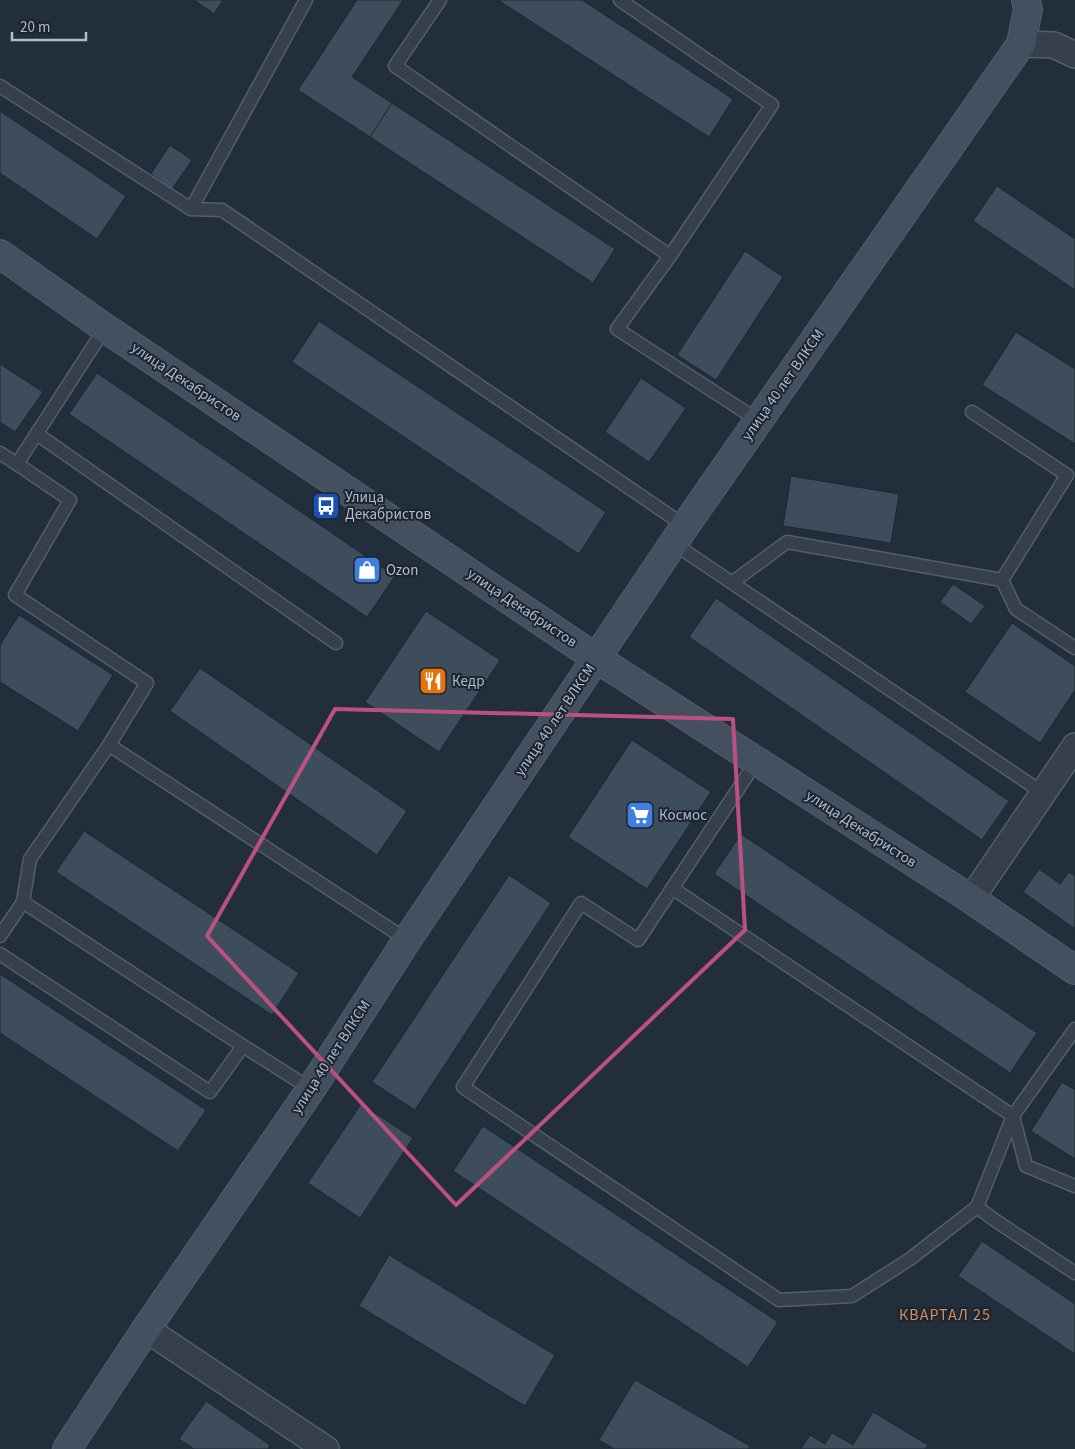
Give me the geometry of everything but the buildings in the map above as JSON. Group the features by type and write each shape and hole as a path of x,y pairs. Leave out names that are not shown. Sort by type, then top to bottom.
{"main road":[{"path":"1021,44 1028,9 1026,0"},
{"name":"улица 40 лет ВЛКСМ","path":"67,1449 146,1329 311,1089 407,940 679,534 1021,44"},
{"name":"улица Декабристов","path":"0,254 105,328 596,658 971,899 1075,970"}],"street":[{"path":"1021,44 1054,45 1075,55"},
{"path":"971,899 1075,746"},
{"path":"146,1329 321,1448"}],"lane":[{"path":"191,209 306,0"},
{"path":"440,0 395,66 670,256"},
{"path":"620,0 772,105 670,256 616,329 759,420"},
{"path":"0,86 191,209 222,210 679,534 733,582 1043,793"},
{"path":"17,464 105,328"},
{"path":"972,412 1067,475 1002,580"},
{"path":"37,434 336,643"},
{"path":"0,453 70,500 14,595 147,683 108,745 30,859 24,902 0,936"},
{"path":"733,582 787,542 1002,580"},
{"path":"1002,580 1016,609 1075,648"},
{"path":"108,745 407,940"},
{"path":"756,762 638,940 581,903 464,1087 779,1300 852,1296 910,1259 976,1207 1012,1116 1075,1029"},
{"path":"672,888 1012,1116 1026,1166 1075,1186"},
{"path":"24,902 311,1089"},
{"path":"0,954 210,1092 243,1046"},
{"path":"976,1207 1075,1273"}],"highlighted area":[{"path":"335,709 733,719 745,930 456,1205 207,936"}],"place":[{"name":"Улица Декабристов","path":"326,506"},
{"name":"Ozon","path":"367,570"},
{"name":"Кедр","path":"433,681"},
{"name":"Космос","path":"640,815"}],"district":[{"name":"КВАРТАЛ 25","path":"945,1315"}]}
